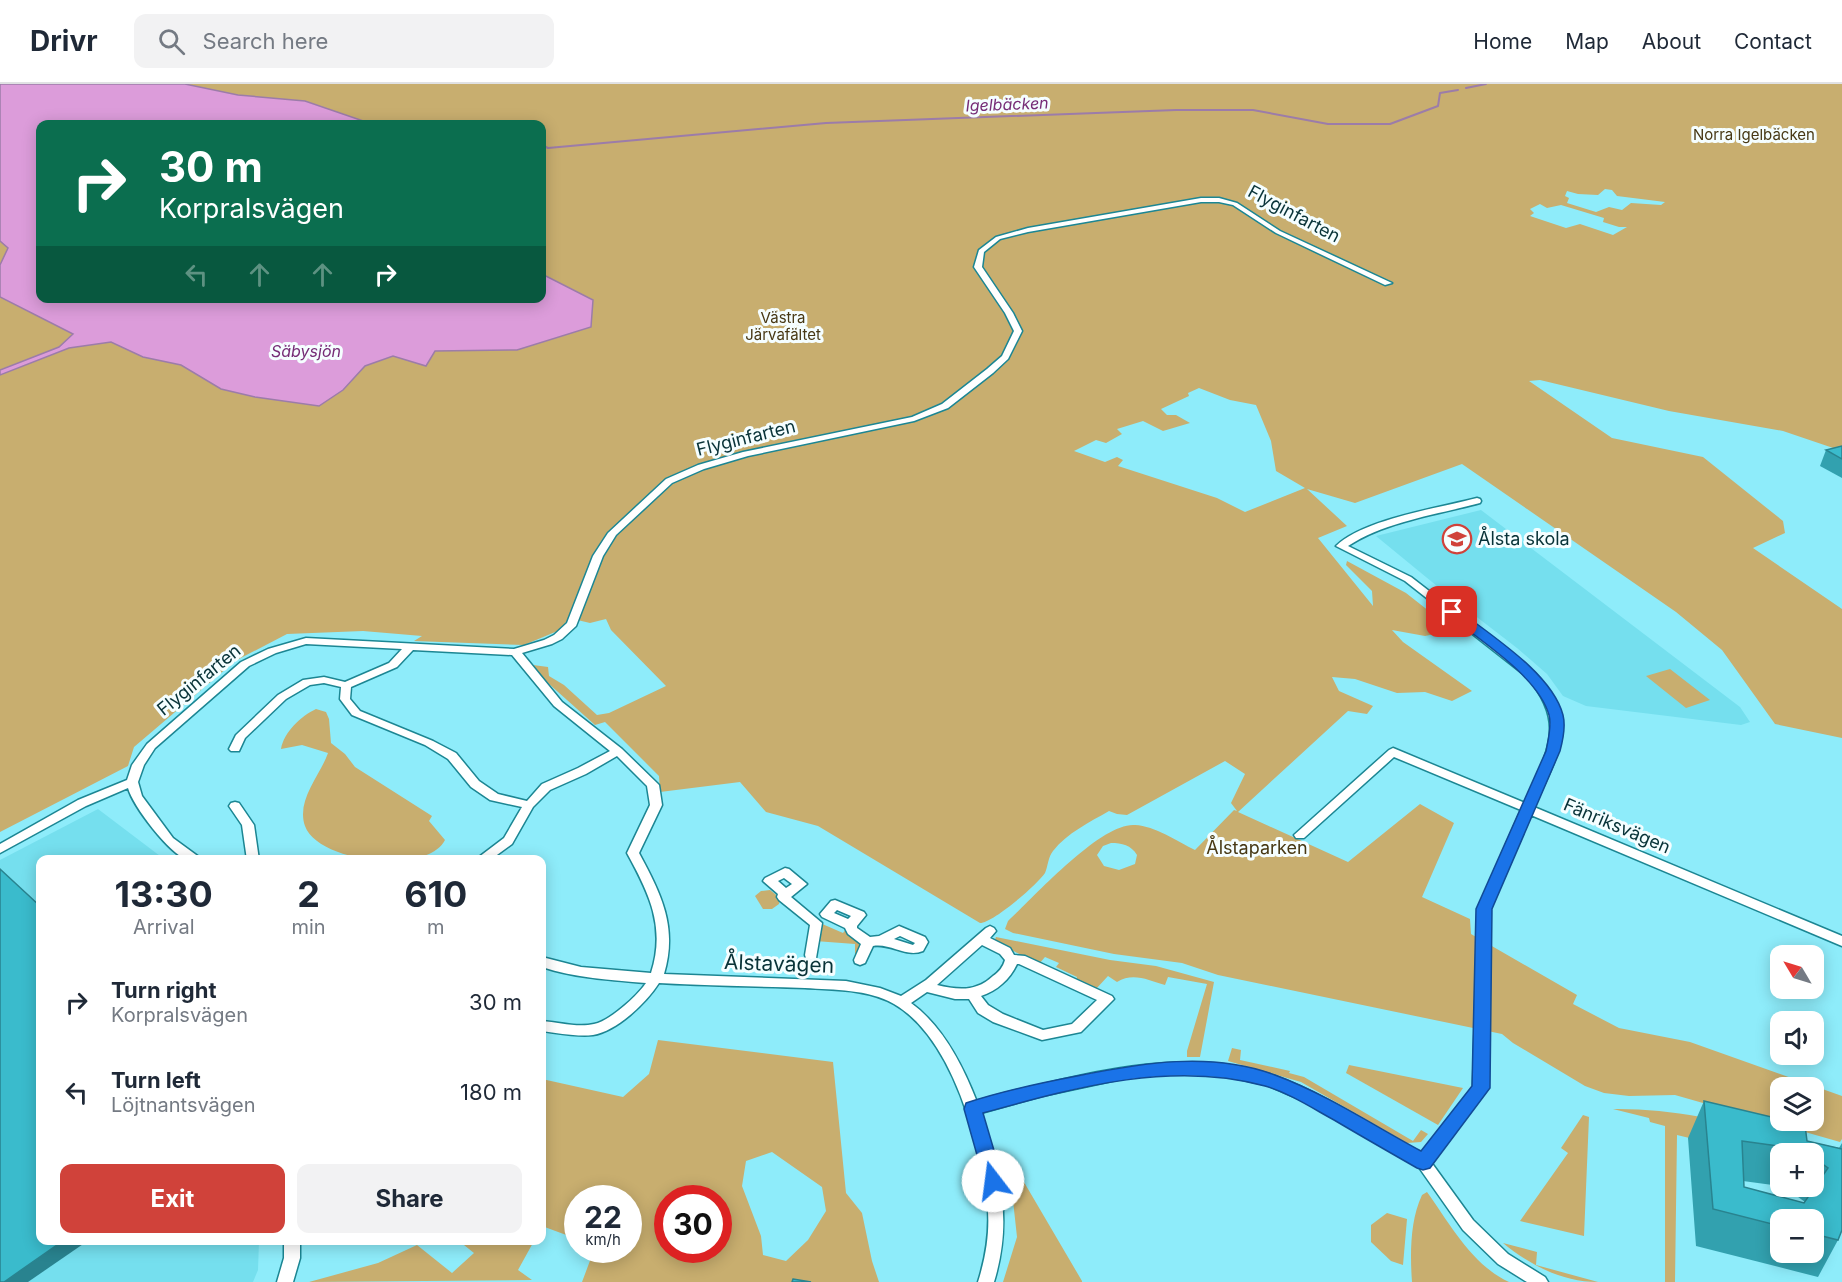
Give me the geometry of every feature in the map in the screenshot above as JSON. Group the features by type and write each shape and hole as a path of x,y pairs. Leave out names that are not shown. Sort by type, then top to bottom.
{"street":[{"name":"Flyginfarten","path":"132,782 138,765 151,746 173,725 245,664 272,651 306,641 515,652 548,642 566,631 578,612 598,556 613,533 669,481 701,466 746,454 914,419 945,406 1005,357 1018,331 1010,313 978,267 981,251 998,238 1070,222 1201,200 1219,200 1236,204 1278,232 1388,283"},
{"path":"1423,1162 1480,1088 1484,909 1553,751 1557,734 1557,716 1544,689 1515,662 1423,589 1387,567 1341,546 1354,536 1373,528 1476,501"},
{"path":"235,749 240,737 282,697 307,682 324,680 346,685 393,665 410,647"},
{"path":"515,652 558,704 618,751 653,785 656,805 633,853 658,900 666,946 657,980 643,998 594,1030 546,1026"},
{"path":"346,685 345,699 356,713 429,742 452,756 475,784 494,797 529,805"},
{"path":"488,855 508,841 529,805 546,787 618,751"},
{"name":"Fänriksvägen","path":"1300,835 1393,752 1842,941"},
{"path":"0,849 82,803 132,782 136,797 170,841 191,855"},
{"path":"235,806 248,825 252,855"},
{"path":"786,894 783,897 821,918 850,925 852,931 868,942 882,940"},
{"path":"811,955 821,918"},
{"path":"925,987 958,995 974,994 989,989 1009,968 1011,960 1005,951 986,935 925,987 902,1002 928,1027 948,1055 973,1109 993,1181 998,1218 995,1258 986,1282"},
{"path":"860,960 868,942"},
{"path":"974,994 977,1002 990,1013 1042,1035 1076,1028 1107,999 1020,959 1011,960"},
{"name":"Ålstavägen","path":"546,963 567,971 657,980 789,983 849,987 882,993 902,1002"},
{"path":"973,1109 1042,1090 1135,1071 1179,1067 1225,1071 1269,1080 1309,1097 1423,1162 1468,1225 1503,1259 1540,1282"},
{"path":"285,1282 292,1258 292,1245"}],"shaded area":[{"path":"1481,510 1740,707 1750,722 1741,725 1586,706 1563,696 1547,674 1517,648 1376,536"},
{"path":"98,809 159,855 36,855 36,1245 259,1245 258,1270 253,1282 0,1282 0,860"}],"green space":[{"path":"0,84 1842,84 1842,451 1783,431 1669,411 1540,380 1529,381 1612,438 1703,457 1783,521 1785,533 1753,548 1842,609 1842,738 1775,724 1722,650 1676,612 1462,464 1355,503 1307,489 1347,526 1318,538 1373,606 1372,591 1346,565 1347,561 1406,593 1453,630 1425,636 1392,630 1403,642 1472,691 1452,701 1425,692 1397,693 1355,679 1332,677 1339,691 1373,706 1367,714 1348,711 1238,812 1348,862 1420,804 1454,823 1422,897 1470,919 1471,934 1577,995 1573,1004 1619,1028 1690,1042 1789,1077 1770,1077 1770,1122 1675,1095 1629,1096 1604,1093 1585,1086 1502,1034 1218,975 1182,963 1114,954 1013,933 1005,929 1008,921 1068,863 1086,848 1121,827 1135,825 1150,828 1195,850 1234,810 1237,811 1231,803 1245,774 1225,761 1127,815 1109,811 1079,828 1053,851 1045,873 1034,885 995,917 980,923 818,826 766,812 740,782 660,792 659,776 605,722 595,725 539,675 533,665 548,667 549,676 564,685 597,715 609,713 666,686 611,630 606,619 590,623 569,618 560,630 524,645 414,641 422,636 363,631 287,634 235,661 134,747 128,766 0,832","holes":["1605,189 1612,190 1617,196 1665,202 1661,205 1631,203 1622,210 1609,207 1596,212 1567,203 1569,198 1565,196 1567,191 1598,195","1540,204 1547,208 1561,205 1604,218 1603,222 1627,227 1613,235 1580,224 1566,228 1530,216 1534,213 1530,209","1199,388 1230,400 1256,405 1271,441 1276,471 1305,488 1245,512 1217,498 1118,466 1123,460 1117,457 1105,462 1074,451 1096,440 1106,443 1122,434 1117,429 1143,421 1163,431 1190,423 1176,415 1167,415 1161,409 1189,396 1188,393","1119,843 1132,849 1137,855 1135,864 1119,870 1104,866 1097,855 1103,846"]},
{"path":"1670,669 1710,700 1686,708 1646,676"},
{"path":"316,709 326,712 329,719 331,743 345,754 355,767 432,816 429,821 445,840 435,851 425,855 348,855 330,849 314,839 305,826 304,807 310,788 328,753 302,745 281,749 294,725"},
{"path":"770,890 780,898 779,904 772,909 763,909 755,896 761,891"},
{"path":"820,923 843,933 847,928 865,942 858,955 855,954 855,944 815,941"},
{"path":"996,937 1110,960 1156,966 1214,982 1200,1057 1187,1057 1187,1051 1207,984 1168,977 1165,985 1135,977 1117,982 1108,976 1096,989 1076,981 1077,977 1056,967 1059,963 1045,957 1039,964 994,942"},
{"path":"658,1040 833,1062 846,1193 862,1213 879,1282 582,1282 589,1263 642,1263 642,1185 564,1185 564,1234 546,1227 546,1080 623,1097 649,1074","holes":["772,1152 822,1187 826,1211 808,1240 786,1261 763,1255 761,1236 742,1186 746,1161"]},
{"path":"1232,1048 1241,1050 1240,1060 1290,1071 1289,1073 1304,1077 1413,1141 1421,1130 1428,1134 1421,1142 1407,1143 1301,1082 1228,1061"},
{"path":"1349,1065 1463,1088 1438,1125 1346,1073"},
{"path":"1824,1090 1842,1096 1842,1139 1840,1142 1801,1131 1824,1131"},
{"path":"1613,1109 1698,1116 1816,1143 1770,1143 1770,1158 1677,1135 1675,1282 1665,1282 1665,1126 1650,1122 1649,1118"},
{"path":"1583,1115 1589,1117 1584,1236 1520,1221 1568,1153 1561,1148"},
{"path":"1824,1145 1837,1148 1824,1151"},
{"path":"1008,1155 1082,1282 1003,1282 1017,1237"},
{"path":"1427,1192 1473,1254 1496,1275 1509,1282 1412,1282 1413,1226 1422,1195"},
{"path":"1387,1213 1407,1219 1403,1265 1391,1261 1371,1242 1371,1225"},
{"path":"1503,1243 1537,1252 1536,1265 1598,1282 1572,1279 1547,1271 1535,1265 1524,1258"},
{"path":"417,1245 452,1273 474,1253 464,1245 532,1245 518,1270 532,1280 309,1282 378,1263"}],"water":[{"name":"Säbysjön","path":"0,84 185,84 238,95 305,101 360,120 36,120 36,303 546,303 546,276 593,300 591,327 517,350 435,351 426,366 393,356 365,366 343,390 319,406 255,397 221,389 181,365 143,357 111,342 69,348 0,375 0,370 59,347 73,334 0,297 0,265 8,248 0,241"}],"building":[{"path":"1842,446 1842,459 1826,450"},
{"path":"0,869 36,902 36,1245 57,1245 4,1282 0,1282"},
{"path":"1704,1101 1770,1117 1770,1131 1806,1131 1807,1141 1816,1143 1770,1145 1742,1141 1744,1187 1770,1194 1770,1197 1782,1197 1804,1203 1808,1197 1824,1197 1824,1174 1828,1168 1824,1165 1824,1145 1842,1149 1842,1230 1838,1240 1824,1236 1824,1209 1770,1209 1770,1223 1713,1209"},
{"path":"793,1279 811,1282 792,1282"}],"waterway":[{"name":"Igelbäcken","path":"1466,88 1486,84"},
{"name":"Igelbäcken","path":"546,147 826,123 1176,110 1253,110 1328,124 1390,124 1438,106 1440,93 1458,90"}],"place":[{"name":"Ålsta skola","path":"1457,539"}],"route":[{"path":"993,1181 973,1109 1042,1090 1135,1071 1179,1067 1225,1071 1269,1080 1309,1097 1423,1162 1480,1088 1484,909 1553,751 1557,734 1557,716 1544,689 1531,675 1452,612"}],"park label":[{"name":"Norra Igelbäcken","path":"1754,135"},
{"name":"Västra Järvafältet","path":"783,326"},
{"name":"Ålstaparken","path":"1257,848"}]}
